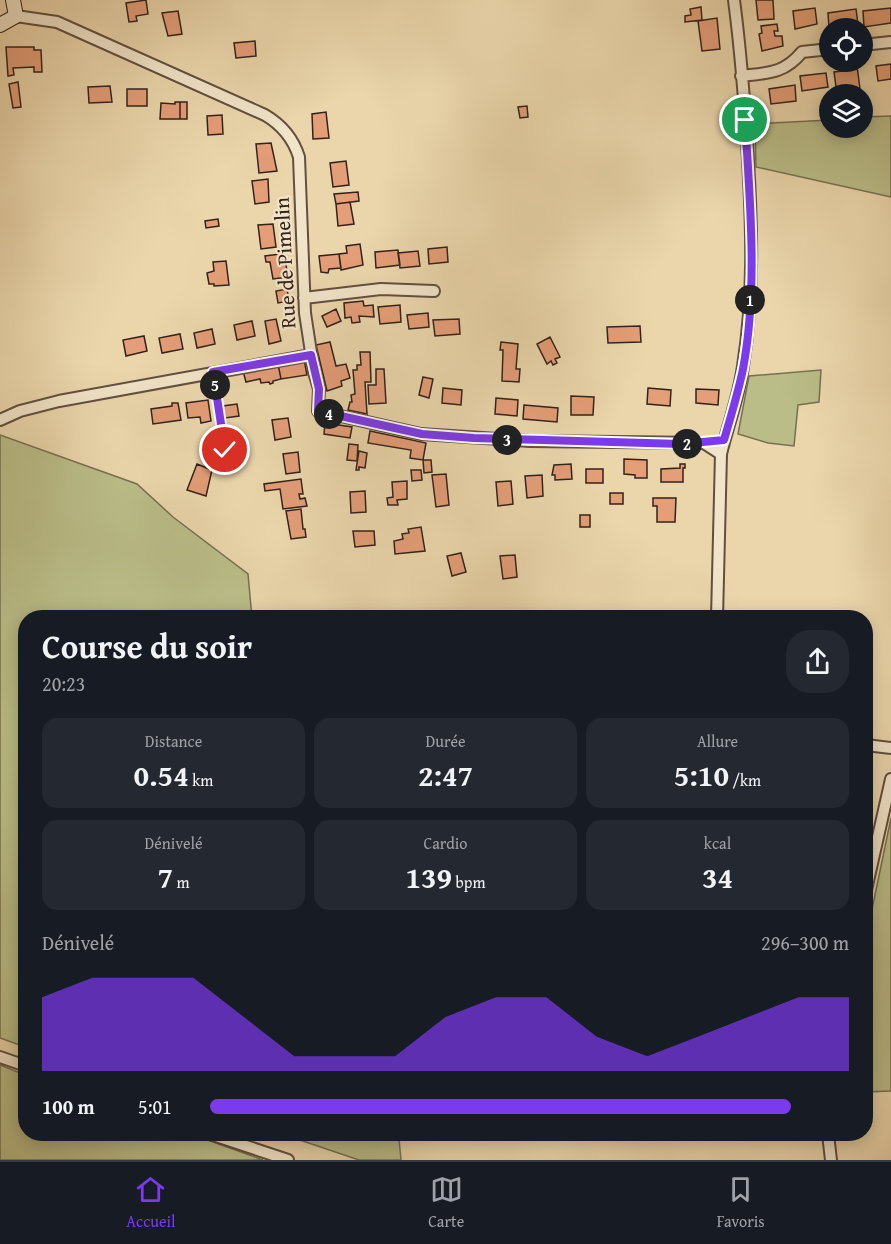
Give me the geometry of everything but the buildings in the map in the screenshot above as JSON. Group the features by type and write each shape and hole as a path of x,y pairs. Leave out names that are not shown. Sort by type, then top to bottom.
{"main road":[{"path":"0,25 16,16 13,0"}],"street":[{"path":"717,610 720,454 736,403 743,366 750,303 751,237 745,120 734,0"},
{"name":"Rue de Pimelin","path":"16,16 57,22 238,102 265,115 282,127 295,144 299,157 306,329 319,389 318,411 422,434 474,438 704,443 724,440"},
{"path":"873,44 891,42"},
{"path":"741,76 779,71 793,63 802,52 819,50"},
{"path":"304,298 381,289 434,291"},
{"path":"0,420 20,411 59,401 311,355"},
{"path":"704,443 720,454"},
{"path":"873,746 891,748"},
{"path":"873,859 891,778"},
{"path":"0,1057 18,1063"},
{"path":"231,1141 288,1160"},
{"path":"829,1141 831,1160"}],"lane":[{"path":"213,372 225,450"}],"green space":[{"path":"891,116 891,197 756,167 755,124 819,121 819,138 873,138 873,117"},
{"path":"821,370 819,402 798,405 794,446 768,443 738,434 749,376"},
{"path":"0,435 137,484 173,517 248,574 251,610 18,610 18,1044 0,1038"},
{"path":"891,818 891,1091 873,1092 873,904"},
{"path":"0,1065 18,1072 18,1141 210,1141 263,1160 0,1160"},
{"path":"303,1141 399,1141 401,1160 359,1160"}],"route":[{"path":"225,450 213,372 311,355 319,389 318,411 364,423 422,434 530,441 681,444 724,440 736,403 743,366 750,303 752,258 745,120"}]}
